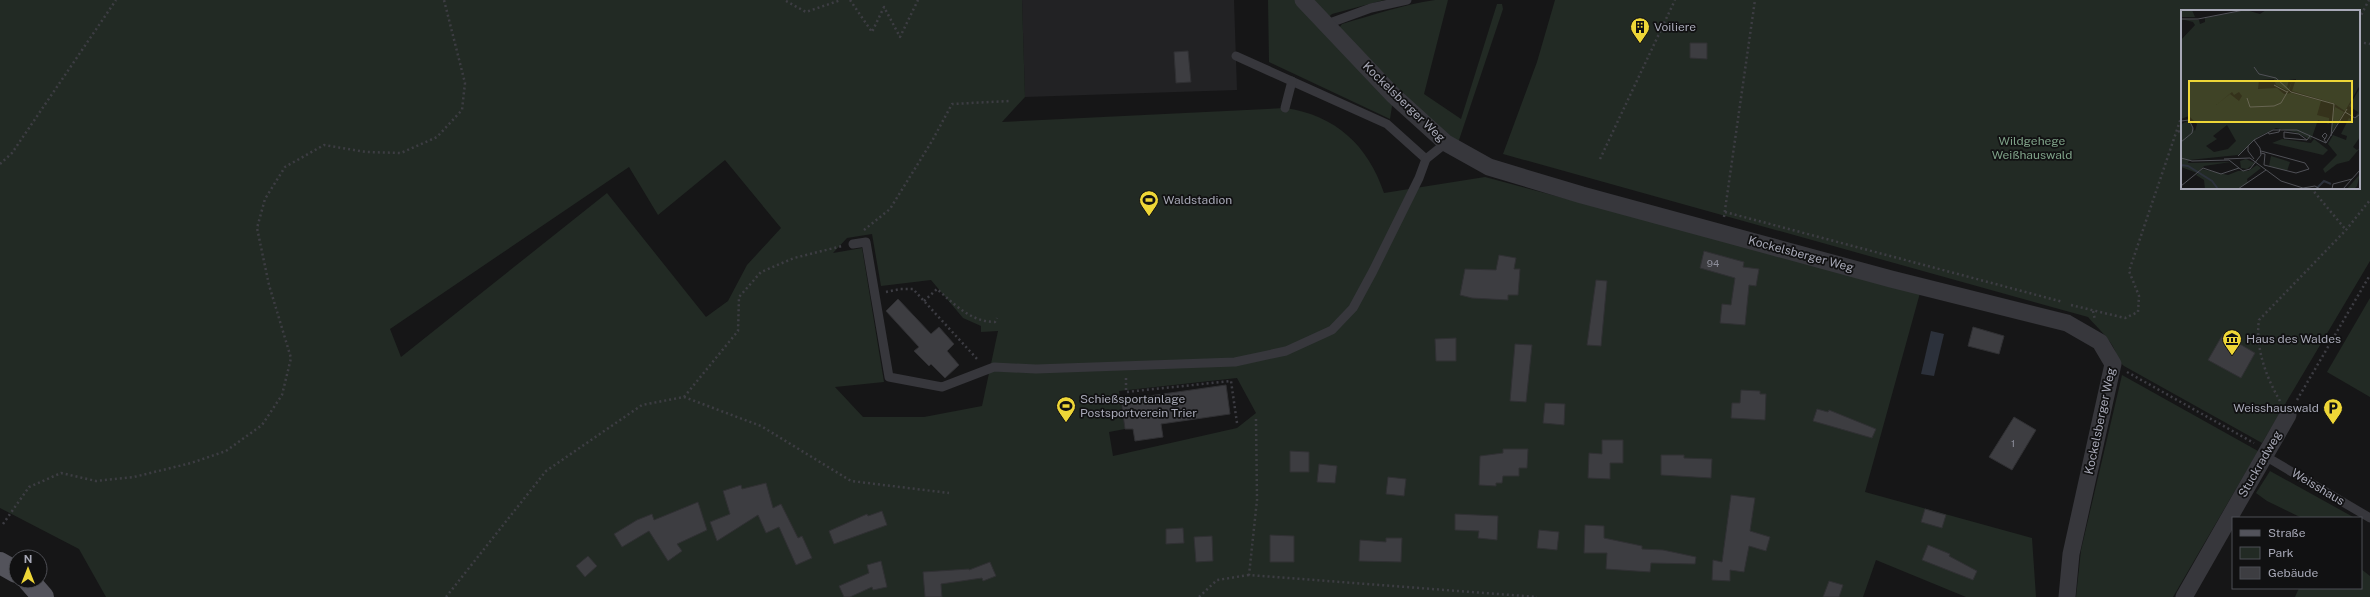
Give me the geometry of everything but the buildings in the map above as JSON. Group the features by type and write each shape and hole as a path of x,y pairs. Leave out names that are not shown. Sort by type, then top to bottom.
{"main road":[{"path":"36,589 43,597"}],"street":[{"name":"Kockelsberger Weg","path":"1303,0 1394,95 1446,144 1489,167 1891,279 2067,323 2100,342 2113,364 2071,554 2066,597"},
{"name":"Stuckradweg","path":"2184,597 2288,415"}],"lane":[{"path":"1327,24 1370,8 1407,0"},
{"path":"1236,56 1387,124 1426,159"},
{"path":"1285,108 1292,81"},
{"path":"853,244 866,242 889,377 942,386 994,368 1036,369 1235,362 1286,351 1332,330 1338,324 1353,308 1373,271 1419,178 1426,159 1446,144"},
{"name":"Weisshaus","path":"2265,456 2370,518"}],"path":[{"path":"0,164 12,153 116,0"},
{"path":"3,524 29,487 61,473 96,480 134,477 191,463 226,451 262,425 282,396 291,358 269,285 256,228 265,199 285,167 324,145 366,152 401,153 437,137 462,110 465,83 444,0"},
{"path":"786,1 806,12 841,0"},
{"path":"850,0 872,32 884,7 900,37 918,0"},
{"path":"1600,159 1675,0"},
{"path":"1755,0 1725,212 2125,318 2138,312 2139,296 2129,271 2181,119"},
{"path":"2360,17 2369,0"},
{"path":"2360,42 2370,44"},
{"path":"684,397 738,331 739,297 761,272 794,258 853,244 866,227 890,209 932,142 952,104 1009,100"},
{"path":"2312,189 2346,230"},
{"path":"2370,200 2346,230 2260,320 2257,336 2270,384 2288,415 2370,275"},
{"path":"900,289 913,289 974,355"},
{"path":"924,301 937,289 963,312 983,322 995,322 997,318"},
{"path":"2113,364 2257,445 2265,456"},
{"path":"1126,392 1231,381 1237,423"},
{"path":"446,597 546,471 642,405 684,397 761,426 851,480 950,493"},
{"path":"1249,575 1257,500 1256,419"},
{"path":"1199,597 1217,580 1249,575 1537,597"}],"shaded area":[{"path":"1022,0 1234,0 1237,90 1025,97"},
{"path":"1931,331 1944,334 1934,376 1921,374"}],"green space":[{"path":"0,0 1022,0 1025,97 1002,122 1285,108 1319,117 1334,125 1347,135 1369,160 1384,193 1485,177 1920,293 1865,492 2032,538 2036,597 1966,597 1876,560 1863,597 106,597 79,549 0,508","holes":["725,160 781,228 747,265 728,301 706,317 607,193 401,357 390,329 629,167 658,215","872,234 881,286 931,280 963,318 981,326 981,332 998,331 982,406 924,417 863,417 835,387 884,382 862,248 833,253 847,238","1237,378 1256,413 1237,428 1113,456 1109,432 1125,429 1119,391"]},
{"path":"1268,0 1384,0 1332,14 1321,24 1393,100 1390,119 1269,62"},
{"path":"1435,0 1448,0 1424,94 1461,119 1497,4 1502,4 1503,9 1458,143 1404,96 1339,28 1342,24 1376,14"},
{"name":"Wildgehege Weißhauswald","path":"1555,0 2370,0 2370,261 2262,443 2124,366 2117,360 2114,348 2088,317 1503,154 1537,62"},
{"path":"2370,298 2370,397 2327,372"},
{"path":"2122,375 2258,451 2173,597 2076,597 2081,550"},
{"path":"2270,471 2353,517 2300,517 2267,501 2256,493"},
{"path":"2362,570 2370,576 2370,597 2295,597 2299,589 2362,589"}],"place":[{"name":"Voiliere","path":"1640,44"},
{"name":"Waldstadion","path":"1149,217"},
{"name":"Haus des Waldes","path":"2232,356"},
{"name":"Schießsportanlage Postsportverein Trier","path":"1066,423"},
{"name":"Weisshauswald","path":"2333,425"}]}
